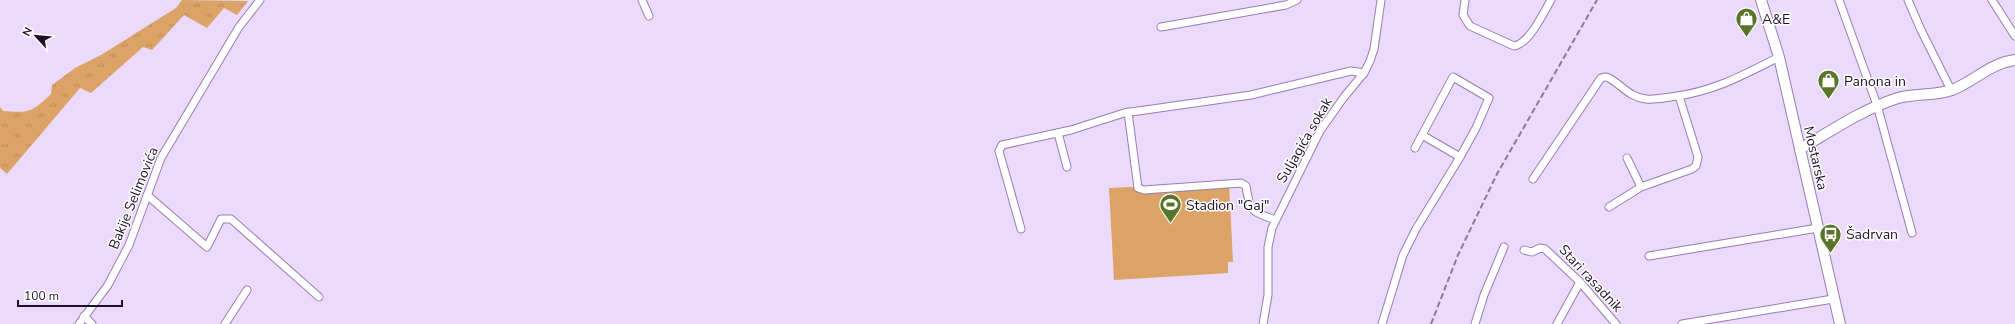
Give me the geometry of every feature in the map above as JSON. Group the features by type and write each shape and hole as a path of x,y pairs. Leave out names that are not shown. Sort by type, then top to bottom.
{"main road":[{"name":"Mostarska","path":"1761,0 1779,57 1833,299 1840,324"},
{"path":"1800,149 1877,105 1904,96 1951,90 1964,84 1998,63 2015,60"}],"street":[{"name":"Bakije Selimovića","path":"79,324 108,285 120,264 129,245 160,158 239,26 260,0"},
{"path":"642,0 649,16"},
{"path":"1161,27 1286,5 1297,0"},
{"name":"Suljagića sokak","path":"1263,324 1268,295 1268,247 1275,220 1320,131 1344,97 1364,73 1374,50 1381,0"},
{"path":"1465,0 1463,15 1470,26 1514,46 1523,42 1537,24 1551,0"},
{"path":"1839,0 1877,105 1912,233"},
{"path":"1908,0 1921,30 1951,90"},
{"path":"1992,0 2015,36"},
{"path":"1533,179 1601,78 1609,78 1629,94 1645,99 1679,96 1712,89 1779,57"},
{"path":"1021,229 998,151 1002,145 1058,133 1128,112 1251,95 1354,70 1364,73"},
{"path":"1382,324 1403,255 1416,229 1476,128 1489,98 1453,77 1415,148"},
{"path":"1609,207 1641,187 1692,169 1698,162 1697,153 1679,96"},
{"path":"1128,112 1138,188 1144,190 1241,183 1246,186 1250,208 1275,220"},
{"path":"1058,133 1066,166"},
{"path":"1422,135 1460,157"},
{"path":"1627,158 1641,187"},
{"path":"147,195 207,246 221,219 231,218 318,297"},
{"path":"1649,256 1818,228"},
{"path":"1476,324 1484,295 1504,247"},
{"name":"Stari rasadnik","path":"1524,250 1532,252 1540,248 1545,249 1580,282 1616,324"},
{"path":"1557,324 1580,282"},
{"path":"225,324 247,290"},
{"path":"1682,324 1833,299"},
{"path":"84,316 92,324"}],"green space":[{"path":"182,0 248,1 237,15 224,8 207,28 184,15 152,50 143,47 91,93 80,88 7,174 0,168 0,107 3,111 12,112 24,112 34,108 51,94 52,85 75,68 101,55 176,8"},
{"name":"Stadion \"Gaj\"","path":"1229,182 1233,262 1228,262 1228,273 1114,280 1109,188"}],"railway":[{"path":"1431,324 1458,255 1497,174 1597,0"}],"place":[{"name":"A&E","path":"1746,38"},
{"name":"Panona in","path":"1829,100"},
{"name":"Stadion \"Gaj\"","path":"1171,224"},
{"name":"Šadrvan","path":"1830,254"}]}
